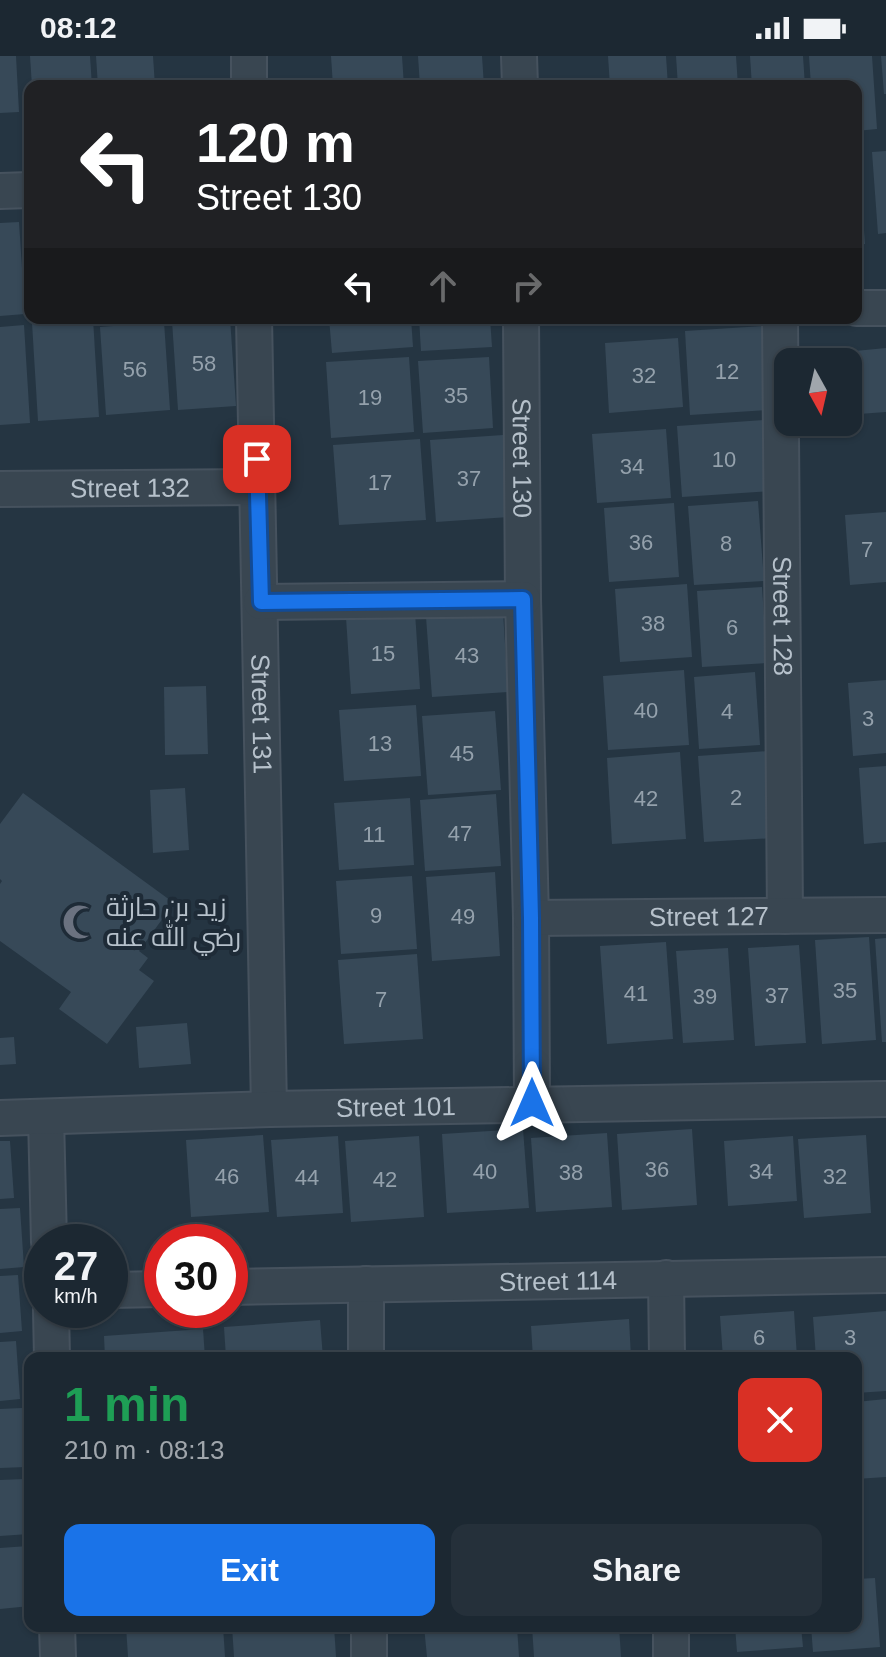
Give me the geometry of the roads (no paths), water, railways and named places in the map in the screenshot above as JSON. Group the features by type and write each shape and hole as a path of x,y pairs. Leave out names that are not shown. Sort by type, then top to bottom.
{"street":[{"path":"249,56 249,80"},
{"path":"519,56 520,80"},
{"path":"0,191 24,190"},
{"path":"862,308 886,308"},
{"name":"Street 131","path":"254,324 269,1109"},
{"name":"Street 130","path":"521,324 532,1103"},
{"name":"Street 128","path":"780,324 785,916"},
{"name":"Street 132","path":"0,489 258,487"},
{"path":"261,602 523,599"},
{"name":"Street 127","path":"531,918 886,915"},
{"name":"Street 101","path":"0,1118 532,1103 886,1099"},
{"path":"46,1117 49,1224"},
{"name":"Street 114","path":"248,1287 886,1275"},
{"path":"666,1278 667,1352"},
{"path":"366,1284 366,1352"},
{"path":"51,1328 52,1352"},
{"path":"57,1632 58,1657"},
{"path":"369,1632 369,1657"},
{"path":"671,1632 671,1657"}],"place":[{"name":"زيد بن حارثة رضي الله عنه","path":"80,922"}]}
